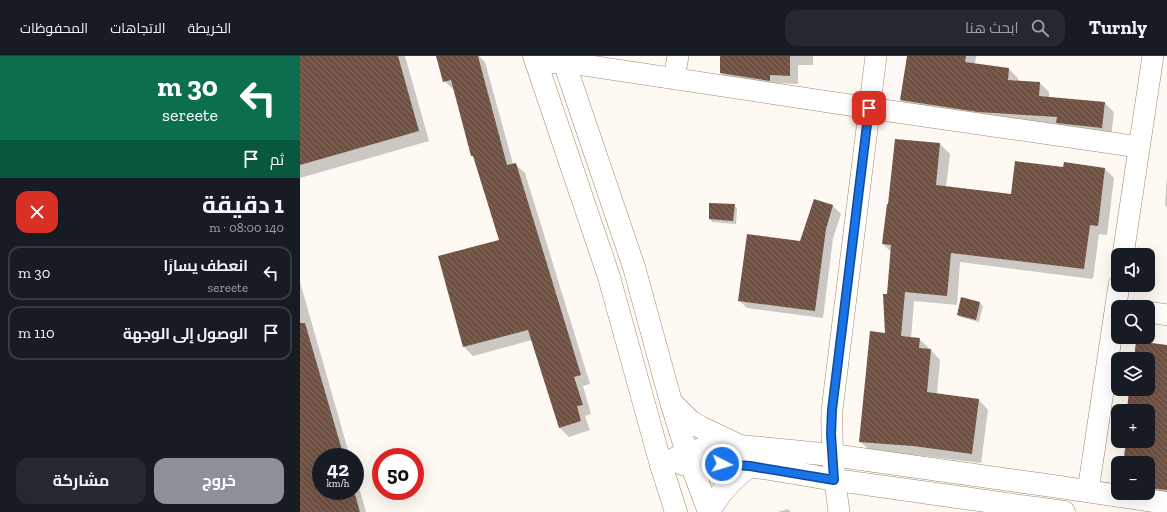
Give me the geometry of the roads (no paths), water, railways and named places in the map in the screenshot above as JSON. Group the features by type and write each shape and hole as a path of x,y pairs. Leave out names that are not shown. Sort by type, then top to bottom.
{"main road":[{"path":"563,59 634,267 671,402 689,458 709,512"},
{"path":"535,60 609,277 661,465 676,512"},
{"path":"671,402 690,420 700,427 740,446"},
{"path":"661,465 689,458 705,448 740,446 832,455 1167,503"},
{"path":"689,458 712,463 750,466 834,480 1064,512"},
{"path":"709,512 722,491 739,473 750,466"}],"street":[{"path":"674,79 678,56"},
{"path":"839,512 832,455 832,410 876,56"},
{"path":"535,60 563,59 674,79 1139,147"},
{"path":"1124,248 1139,147 1157,62"},
{"path":"1155,313 1167,314"},
{"path":"1088,491 1111,344"}]}
